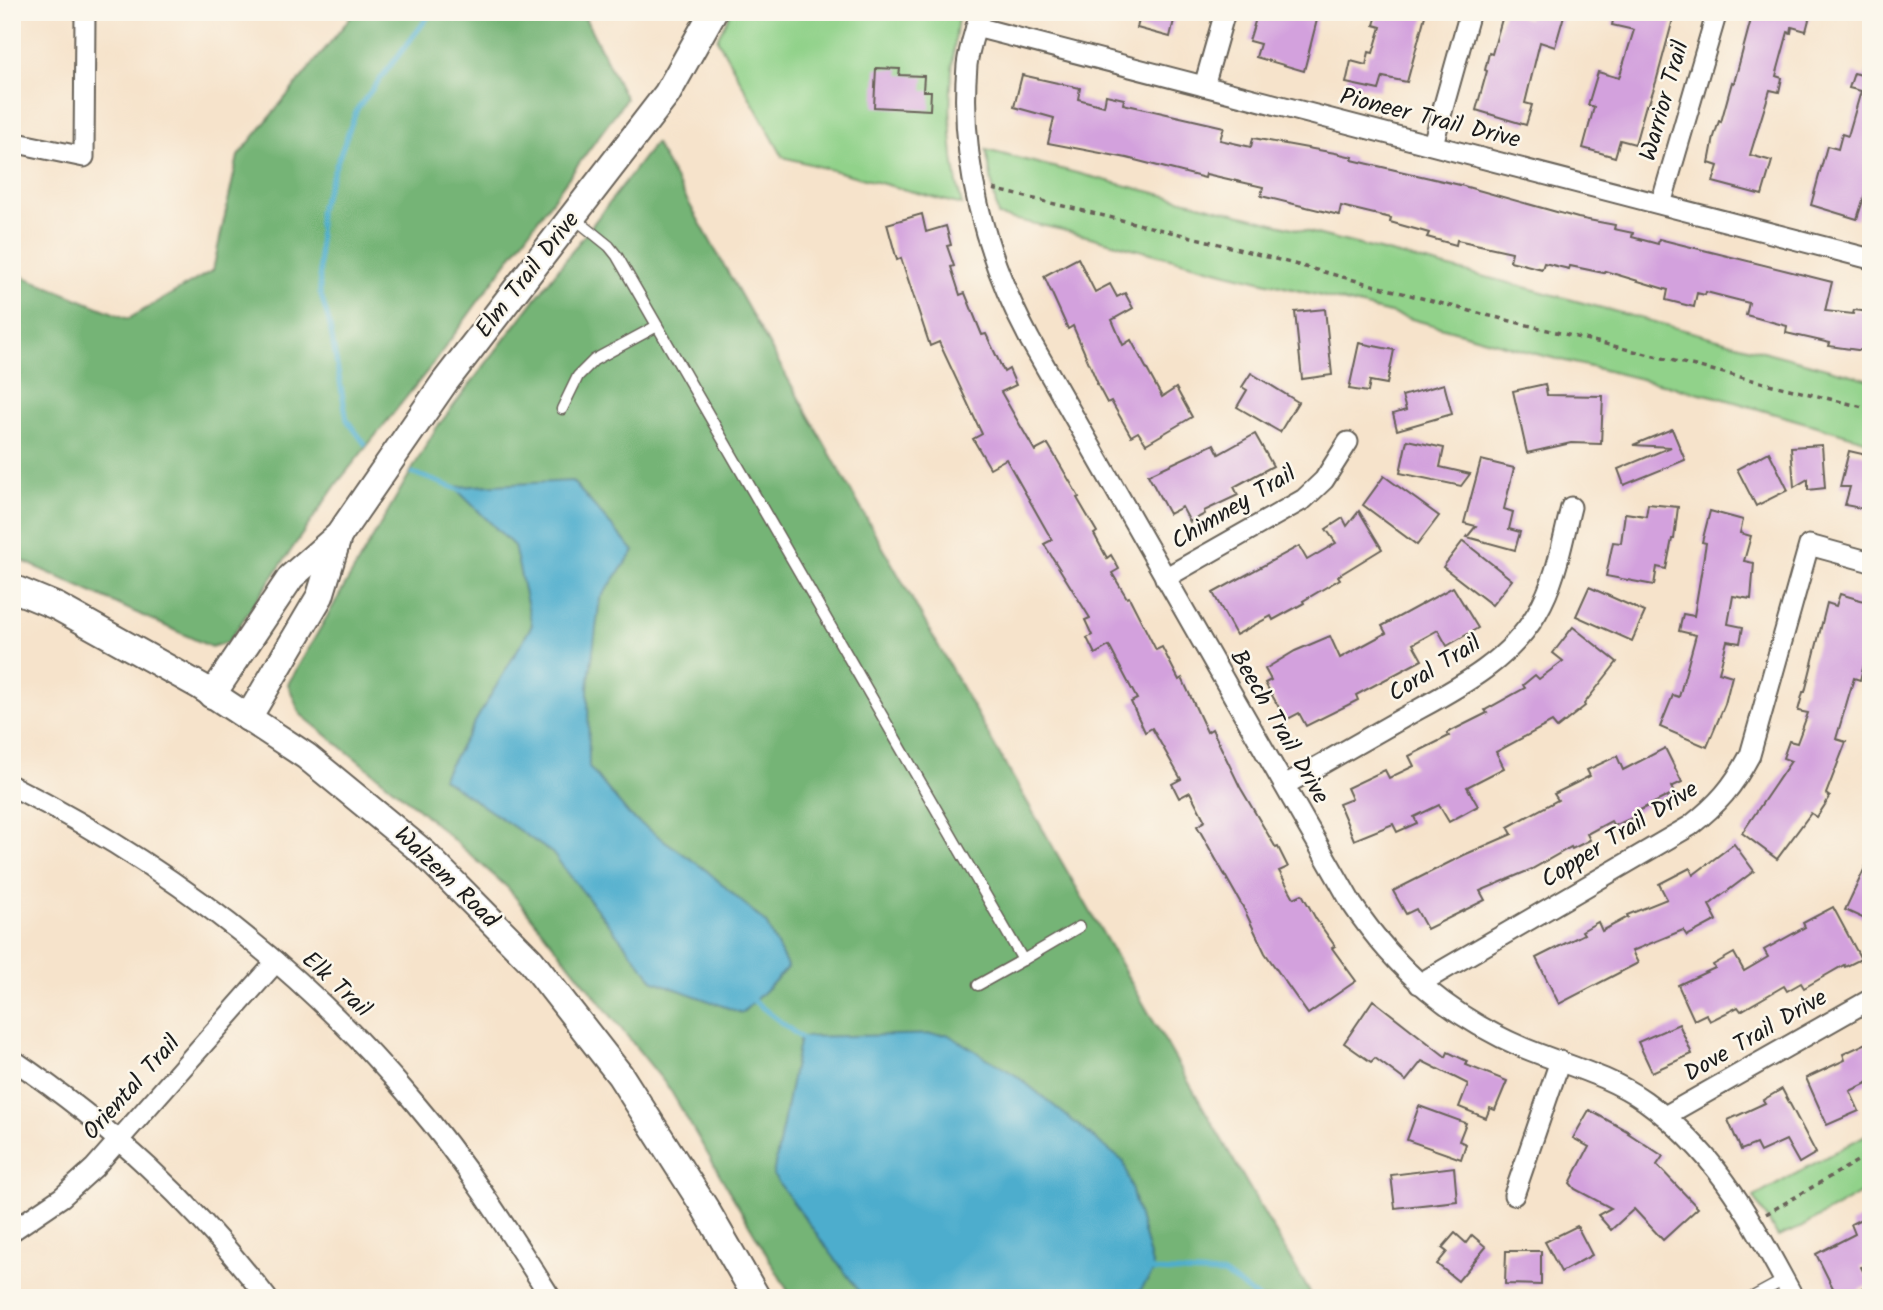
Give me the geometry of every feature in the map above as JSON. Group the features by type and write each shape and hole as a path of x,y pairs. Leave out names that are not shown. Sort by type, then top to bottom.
{"street":[{"path":"12,142 84,158 85,12"},
{"name":"Elm Trail Drive","path":"212,695 291,577 339,535 444,383 667,94 713,12"},
{"path":"1204,86 1225,12"},
{"path":"1433,144 1470,12"},
{"name":"Warrior Trail","path":"1661,204 1717,12"},
{"name":"Pioneer Trail Drive","path":"978,19 1204,86 1871,259"},
{"name":"Beech Trail Drive","path":"978,19 967,63 966,114 974,185 995,265 1015,313 1365,924 1395,961 1419,984 1486,1031 1616,1083 1665,1116 1724,1176 1794,1298"},
{"name":"Chimney Trail","path":"1165,578 1304,499 1324,480 1348,442"},
{"name":"Coral Trail","path":"1285,785 1468,681 1500,658 1527,629 1547,595 1571,507"},
{"name":"Elm Trail Drive","path":"248,718 320,596 339,535"},
{"name":"Copper Trail Drive","path":"1419,984 1690,826 1715,806 1735,783 1750,755 1809,545 1871,562"},
{"name":"Walzem Road","path":"12,589 58,607 248,718 306,756 424,853 531,961 620,1075 705,1208 757,1298"},
{"name":"Elk Trail","path":"12,786 54,807 163,873 228,920 324,1004 374,1055 415,1103 496,1210 551,1298"},
{"name":"Oriental Trail","path":"12,1231 62,1197 94,1168 276,962"},
{"name":"Dove Trail Drive","path":"1665,1116 1871,999"},
{"path":"12,1059 66,1096 154,1170 232,1253 267,1298"},
{"path":"1514,1195 1560,1061"}],"lane":[{"path":"572,216 609,246 1023,960"},
{"path":"562,410 579,376 594,360 657,326"},
{"path":"978,985 1079,927"},
{"path":"1751,1298 1784,1280"}],"path":[{"path":"974,185 1204,240 1470,311 1871,409"},
{"path":"1752,1222 1871,1153"}],"green space":[{"path":"355,12 582,12 626,99 429,369 338,482 228,642 211,647 12,556 12,272 128,319 213,270 238,156"},
{"path":"731,12 959,12 950,109 953,157 962,205 783,157 717,39"},
{"path":"655,143 996,748 1313,1298 792,1298 669,1088 508,888 415,806 300,714 288,684 435,430"},
{"path":"986,150 1509,283 1871,380 1871,442 1721,398 1540,355 1390,313 998,216"},
{"path":"1871,1132 1871,1187 1800,1228 1778,1237 1754,1197"}],"water":[{"path":"572,481 634,551 600,599 588,688 589,767 630,816 706,870 766,923 788,968 742,1013 654,981 552,853 442,778 532,625 514,546 454,487"},
{"path":"947,1034 1017,1076 1124,1162 1154,1271 1135,1298 864,1298 773,1175 800,1037"}],"building":[{"path":"1141,12 1176,12 1170,37 1137,28"},
{"path":"1258,12 1319,12 1304,71 1256,57 1260,44 1249,41"},
{"path":"1378,12 1426,12 1407,82 1383,77 1379,90 1346,83 1351,61 1366,65 1369,52 1373,53 1381,27 1374,25"},
{"path":"1504,12 1528,19 1530,12 1565,12 1555,47 1540,42 1525,103 1532,105 1526,125 1476,110 1489,53 1492,54"},
{"path":"1615,12 1675,12 1656,82 1635,144 1620,140 1615,157 1583,148 1594,107 1588,105 1598,72 1619,78 1634,30 1612,25"},
{"path":"1753,12 1811,12 1806,31 1792,27 1791,33 1788,32 1776,76 1782,78 1779,92 1770,90 1750,155 1772,161 1762,195 1713,182 1718,166 1709,163 1714,137 1732,82 1734,83"},
{"path":"876,68 900,69 899,75 924,76 923,91 931,91 930,110 874,107"},
{"path":"1867,70 1871,70 1871,175 1857,219 1811,205 1827,146 1838,149 1842,134 1848,136 1861,91 1849,88 1854,73 1865,76"},
{"path":"1022,75 1080,88 1078,99 1104,106 1106,95 1124,99 1123,104 1224,127 1220,140 1251,147 1253,138 1353,157 1352,160 1615,225 1614,229 1633,233 1632,237 1658,244 1659,239 1832,282 1825,311 1853,314 1854,310 1870,312 1865,351 1829,346 1830,343 1786,333 1787,326 1746,315 1749,303 1706,292 1705,295 1697,293 1694,307 1666,300 1668,290 1605,271 1604,273 1570,266 1569,269 1544,263 1542,269 1510,261 1512,252 1457,240 1456,245 1427,237 1429,233 1390,222 1391,218 1341,206 1339,215 1261,196 1263,187 1206,174 1205,178 1127,158 1048,143 1054,118 1014,107"},
{"path":"922,214 926,232 946,226 951,245 947,246 954,266 951,267 960,295 965,293 982,335 986,334 1004,372 1009,369 1016,385 1001,392 1035,451 1048,444 1079,497 1077,498 1097,532 1094,534 1107,558 1111,555 1119,569 1112,573 1127,598 1129,597 1156,650 1162,647 1179,680 1182,678 1207,732 1212,729 1240,787 1276,848 1278,847 1288,867 1279,871 1294,898 1302,894 1335,946 1332,948 1356,981 1308,1014 1265,953 1243,907 1197,826 1205,821 1190,792 1179,798 1172,784 1181,779 1152,728 1145,732 1131,702 1137,699 1109,646 1095,654 1087,638 1092,635 1085,620 1090,618 1044,544 1052,540 1006,459 990,468 973,439 982,434 939,342 930,346 901,258 897,260 887,224"},
{"path":"1078,258 1095,292 1110,284 1117,297 1125,293 1133,308 1112,320 1123,345 1131,340 1162,397 1176,388 1192,417 1146,444 1138,432 1131,436 1111,401 1107,403 1073,326 1068,329 1044,276"},
{"path":"1325,309 1332,375 1302,379 1295,312"},
{"path":"1359,343 1394,350 1387,384 1370,381 1368,392 1349,389"},
{"path":"1251,373 1298,402 1280,432 1237,407 1247,390 1242,387"},
{"path":"1444,384 1452,414 1397,430 1393,414 1406,410 1402,396"},
{"path":"1545,384 1547,395 1603,396 1601,444 1571,443 1527,453 1513,391"},
{"path":"1672,429 1685,460 1624,485 1618,469 1671,447 1633,445"},
{"path":"1255,434 1273,466 1234,487 1238,495 1204,511 1205,514 1190,522 1182,507 1169,514 1148,475 1214,444 1219,454"},
{"path":"1407,440 1444,448 1440,467 1470,474 1461,486 1400,473"},
{"path":"1822,445 1825,488 1808,490 1808,479 1794,487 1791,447"},
{"path":"1849,451 1871,456 1871,510 1845,505 1850,487 1840,487"},
{"path":"1769,452 1788,490 1756,506 1737,469"},
{"path":"1481,460 1514,468 1504,509 1513,512 1509,529 1520,532 1515,550 1467,537 1476,526 1464,523"},
{"path":"1384,476 1439,516 1417,545 1363,505"},
{"path":"1648,504 1678,507 1674,539 1666,569 1657,567 1654,585 1606,576 1613,542 1621,543 1625,513 1646,516"},
{"path":"1359,511 1382,549 1338,576 1340,579 1303,601 1304,603 1273,620 1271,616 1236,635 1213,593 1299,546 1307,560 1336,543 1326,529 1343,518 1347,526"},
{"path":"1710,511 1743,520 1740,533 1751,536 1744,561 1754,563 1751,599 1733,596 1728,624 1743,627 1740,643 1727,641 1719,672 1732,676 1725,704 1707,747 1660,727 1673,695 1679,697 1696,635 1679,631 1683,614 1694,616 1706,543 1702,542"},
{"path":"1463,541 1512,580 1492,605 1443,567"},
{"path":"1453,587 1478,628 1447,646 1438,630 1413,644 1422,660 1356,695 1358,700 1306,726 1299,713 1286,720 1265,683 1271,680 1265,669 1295,651 1330,636 1340,658 1386,633 1382,626"},
{"path":"1589,587 1645,612 1632,641 1576,616"},
{"path":"1840,594 1871,603 1871,638 1860,680 1854,678 1836,739 1846,742 1826,794 1830,797 1817,817 1811,813 1777,859 1742,833 1791,761 1783,758 1789,741 1797,743 1808,713 1798,711 1827,603 1836,606"},
{"path":"1573,627 1617,662 1585,706 1557,728 1552,722 1496,752 1504,768 1467,787 1478,806 1449,822 1439,805 1414,817 1417,823 1397,832 1393,824 1354,840 1339,804 1352,799 1347,788 1385,770 1389,778 1414,766 1409,756 1487,713 1485,710 1525,688 1523,685 1535,675 1539,679 1563,661 1553,653"},
{"path":"1665,748 1682,782 1671,787 1674,793 1632,814 1634,817 1614,826 1611,821 1587,834 1590,840 1480,891 1485,900 1427,929 1416,909 1406,914 1393,891 1512,834 1508,827 1558,800 1554,794 1590,776 1587,770 1617,756 1623,770"},
{"path":"1734,844 1754,871 1709,905 1717,920 1687,936 1683,930 1632,951 1638,963 1559,1004 1536,958 1584,934 1582,931 1598,922 1602,931 1628,917 1627,915 1667,899 1659,884 1690,868 1693,875"},
{"path":"1871,855 1871,922 1845,910"},
{"path":"1833,907 1861,959 1845,967 1844,965 1804,988 1801,983 1787,991 1784,986 1741,1011 1738,1007 1710,1021 1706,1014 1694,1020 1678,985 1715,968 1713,965 1734,953 1744,971 1768,957 1764,950 1805,927 1803,923"},
{"path":"1373,1000 1446,1057 1448,1052 1467,1061 1466,1065 1507,1081 1495,1110 1490,1108 1486,1118 1459,1107 1468,1084 1422,1061 1406,1081 1375,1058 1371,1062 1344,1043"},
{"path":"1679,1024 1692,1054 1652,1072 1638,1042"},
{"path":"1871,1041 1871,1081 1850,1091 1859,1111 1827,1125 1806,1078 1845,1060 1843,1054"},
{"path":"1782,1089 1816,1153 1799,1163 1786,1140 1760,1152 1756,1144 1741,1150 1728,1120 1765,1103 1763,1100"},
{"path":"1419,1106 1466,1123 1459,1141 1466,1144 1461,1159 1407,1140"},
{"path":"1589,1110 1629,1132 1663,1156 1657,1165 1698,1208 1663,1240 1634,1209 1611,1230 1598,1215 1611,1208 1575,1189 1570,1183 1589,1147 1573,1138"},
{"path":"1454,1167 1457,1201 1395,1208 1391,1175"},
{"path":"1871,1214 1871,1267 1869,1264 1861,1267 1870,1284 1844,1298 1838,1298 1816,1254 1855,1234 1851,1224"},
{"path":"1577,1226 1592,1255 1561,1272 1545,1242"},
{"path":"1455,1233 1466,1243 1472,1235 1486,1247 1458,1281 1437,1264 1447,1252 1442,1248"},
{"path":"1506,1251 1541,1251 1541,1285 1505,1284"}],"waterway":[{"path":"365,444 347,420 329,322 320,292 319,211 357,109 432,12"},
{"path":"413,473 460,490"},
{"path":"750,998 805,1041"},
{"path":"1150,1268 1154,1271 1224,1274 1258,1298"}]}
